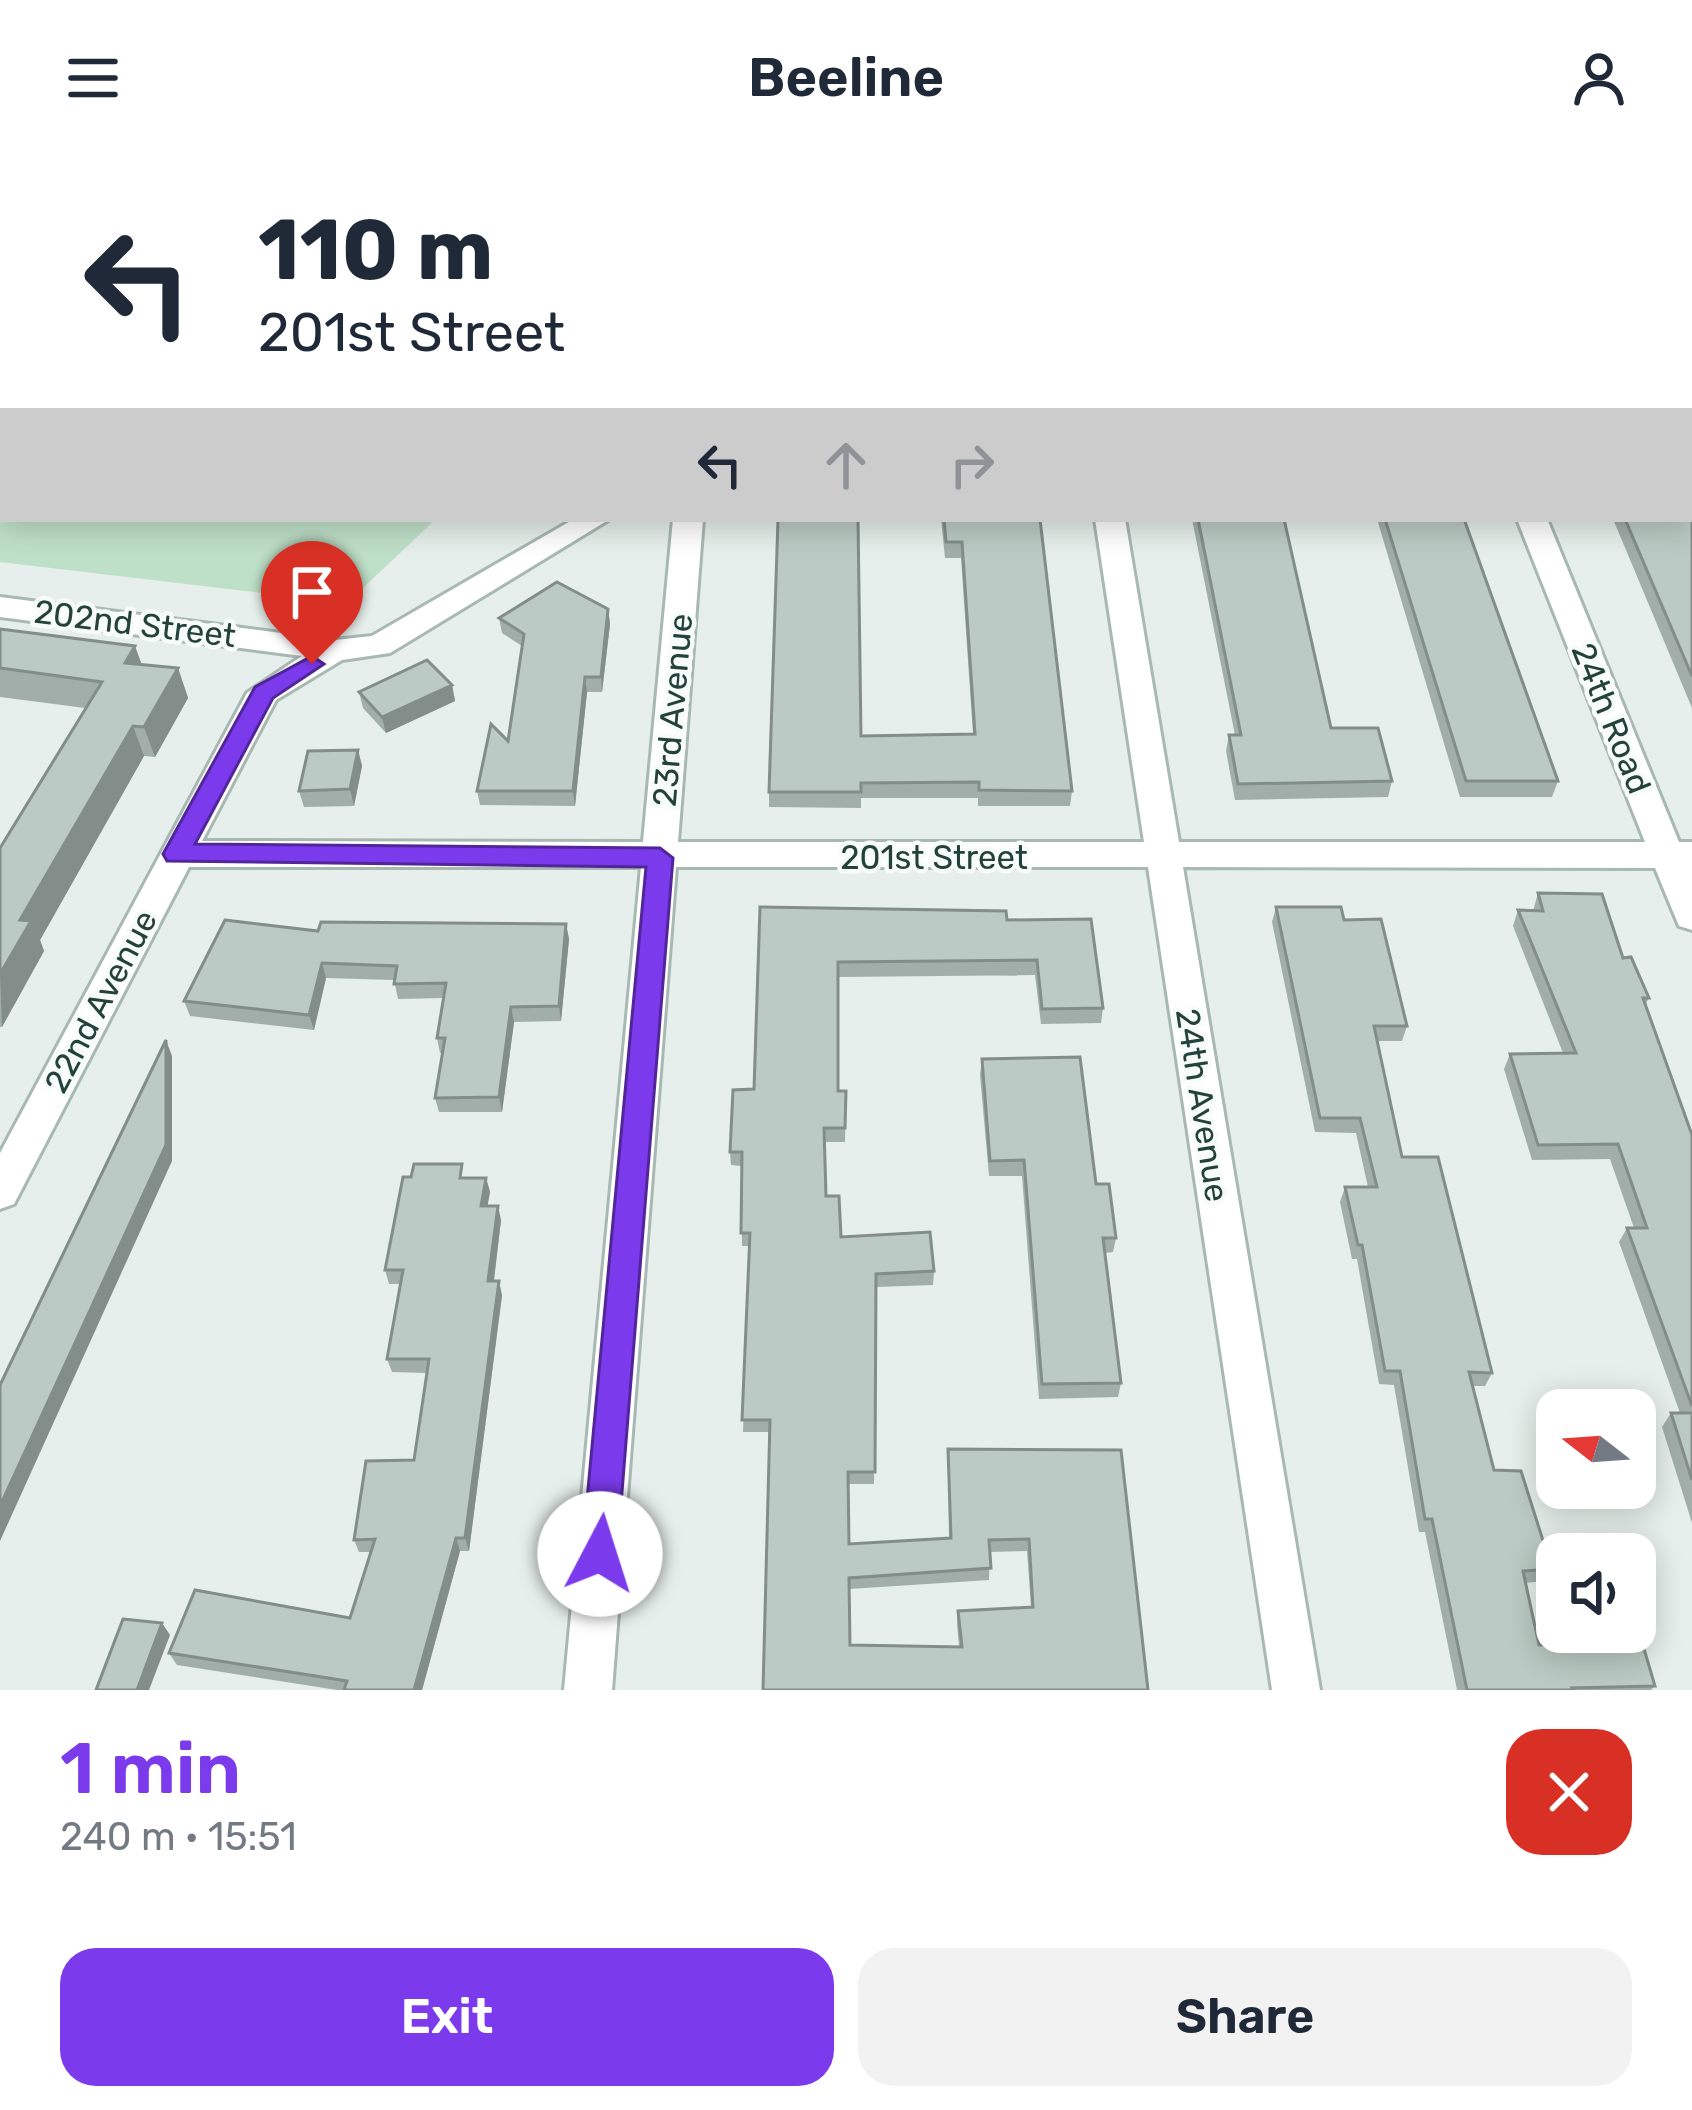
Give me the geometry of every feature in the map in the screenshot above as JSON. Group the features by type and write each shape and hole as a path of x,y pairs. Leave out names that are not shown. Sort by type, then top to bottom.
{"street":[{"name":"202nd Street","path":"0,607 335,650 379,646 590,522"},
{"name":"23rd Avenue","path":"588,1690 688,522"},
{"name":"24th Avenue","path":"1110,522 1296,1690"},
{"name":"24th Road","path":"1533,522 1680,855 1692,917"},
{"name":"22nd Avenue","path":"0,1192 263,693 335,650"},
{"name":"201st Street","path":"176,854 660,858 1680,855"}],"green space":[{"path":"0,522 433,522 347,603 0,562"}],"building":[{"path":"778,522 858,522 861,736 975,734 962,542 946,542 944,522 1040,522 1072,791 979,790 979,782 861,783 861,792 769,792"},
{"path":"1199,522 1285,522 1331,728 1378,728 1392,781 1238,784 1229,735 1241,735"},
{"path":"1386,522 1465,522 1558,781 1466,781"},
{"path":"1626,522 1692,522 1692,676"},
{"path":"557,582 608,609 601,677 585,677 573,791 477,791 491,724 508,741 524,634 499,618"},
{"path":"0,629 135,646 125,663 178,668 144,727 133,726 20,920 31,921 0,974 0,848 102,682 0,668"},
{"path":"427,660 452,685 382,717 359,692"},
{"path":"358,750 350,789 299,791 308,751"},
{"path":"1538,893 1602,894 1623,958 1631,957 1649,998 1643,998 1692,1135 1692,1406 1627,1228 1647,1228 1618,1144 1538,1145 1510,1054 1576,1053 1518,910 1543,911"},
{"path":"760,907 1006,911 1007,920 1091,919 1103,1008 1042,1009 1037,960 838,962 838,1091 846,1091 845,1128 824,1128 826,1196 839,1196 841,1237 930,1232 934,1271 876,1274 875,1472 848,1472 849,1544 951,1538 948,1449 1121,1450 1148,1690 763,1690 770,1420 742,1420 750,1233 741,1233 742,1152 730,1152 733,1090 754,1089","holes":["1029,1539 1033,1607 958,1611 962,1647 850,1645 849,1578 991,1568 989,1540"]},
{"path":"1276,907 1341,907 1344,920 1381,919 1407,1026 1374,1026 1402,1157 1438,1157 1492,1373 1469,1372 1494,1470 1521,1471 1541,1533 1536,1533 1536,1570 1523,1571 1536,1653 1645,1653 1655,1686 1467,1690 1432,1519 1425,1519 1400,1371 1385,1371 1362,1245 1358,1245 1345,1187 1377,1187 1360,1118 1320,1118"},
{"path":"225,920 318,931 321,922 566,924 559,1006 511,1007 499,1097 435,1098 445,1038 437,1038 446,983 394,984 397,966 322,963 309,1015 184,1001"},
{"path":"166,1040 166,1145 0,1506 0,1385"},
{"path":"1080,1057 1096,1184 1109,1184 1116,1238 1103,1238 1121,1383 1042,1384 1024,1160 990,1161 982,1059"},
{"path":"414,1164 462,1164 460,1178 486,1178 481,1206 498,1206 488,1281 499,1281 465,1538 456,1538 414,1690 344,1690 347,1681 169,1653 195,1590 350,1618 375,1539 354,1540 366,1461 414,1460 429,1359 387,1359 403,1270 385,1270 403,1177 411,1177"},
{"path":"1671,1413 1692,1413 1692,1480"},
{"path":"123,1619 162,1623 137,1690 96,1690"}],"route":[{"path":"312,664 263,693 176,854 660,858 600,1554"}]}
